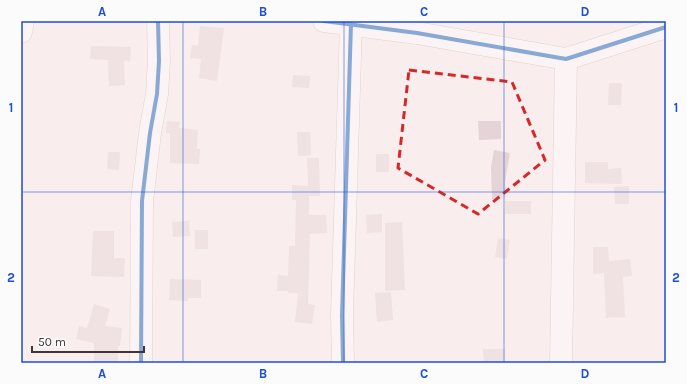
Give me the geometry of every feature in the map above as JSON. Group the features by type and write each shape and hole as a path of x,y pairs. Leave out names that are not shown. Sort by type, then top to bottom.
{"street":[{"path":"21,32 23,21"},
{"path":"141,363 142,201 150,133 157,94 159,61 158,21"},
{"path":"324,21 417,33 566,59 666,27"},
{"path":"342,363 342,314 351,24"},
{"path":"561,363 566,59"}],"highlighted area":[{"path":"409,70 512,82 545,160 478,214 398,168"}],"building":[{"path":"200,26 224,28 217,81 199,78 201,59 190,58 192,45 198,46"},
{"path":"91,46 131,47 130,61 124,60 125,85 109,86 108,60 90,59"},
{"path":"293,75 310,76 309,88 292,87"},
{"path":"609,83 622,83 621,105 608,105"},
{"path":"167,121 180,122 179,128 198,130 197,149 200,149 199,164 170,163 170,133 166,133"},
{"path":"478,121 501,121 501,139 479,140"},
{"path":"297,132 310,132 311,155 298,156"},
{"path":"494,150 510,153 505,182 506,198 492,199 491,167"},
{"path":"108,152 120,152 119,170 107,169"},
{"path":"376,154 389,154 389,172 376,172"},
{"path":"307,158 319,158 320,196 309,196 309,215 326,215 327,233 310,234 308,304 315,305 312,324 295,322 298,293 277,291 278,275 288,276 289,246 295,246 296,200 292,200 292,185 308,186"},
{"path":"585,162 608,162 608,169 621,168 622,184 585,183"},
{"path":"629,186 629,204 615,204 614,187"},
{"path":"505,201 531,201 531,214 505,214"},
{"path":"382,214 382,232 367,233 366,215"},
{"path":"189,221 190,236 173,237 172,222"},
{"path":"402,222 405,290 385,291 385,223"},
{"path":"195,230 208,230 208,249 195,249"},
{"path":"114,231 114,258 125,258 124,277 91,276 93,232"},
{"path":"498,238 510,240 507,259 495,257"},
{"path":"593,247 608,247 609,261 630,259 632,276 623,277 625,317 606,318 604,273 593,274"},
{"path":"170,279 201,280 201,298 188,298 188,301 169,300"},
{"path":"391,292 393,320 377,322 375,293"},
{"path":"94,304 110,309 105,326 122,328 120,346 118,346 118,363 94,363 94,343 76,339 79,326 87,328"},
{"path":"483,349 505,349 505,363 484,363"}],"cycle path":[{"path":"141,363 142,201 150,133 157,94 159,61 158,21"},
{"path":"324,21 417,33 566,59 666,27"},
{"path":"343,363 342,315 351,24"}]}
